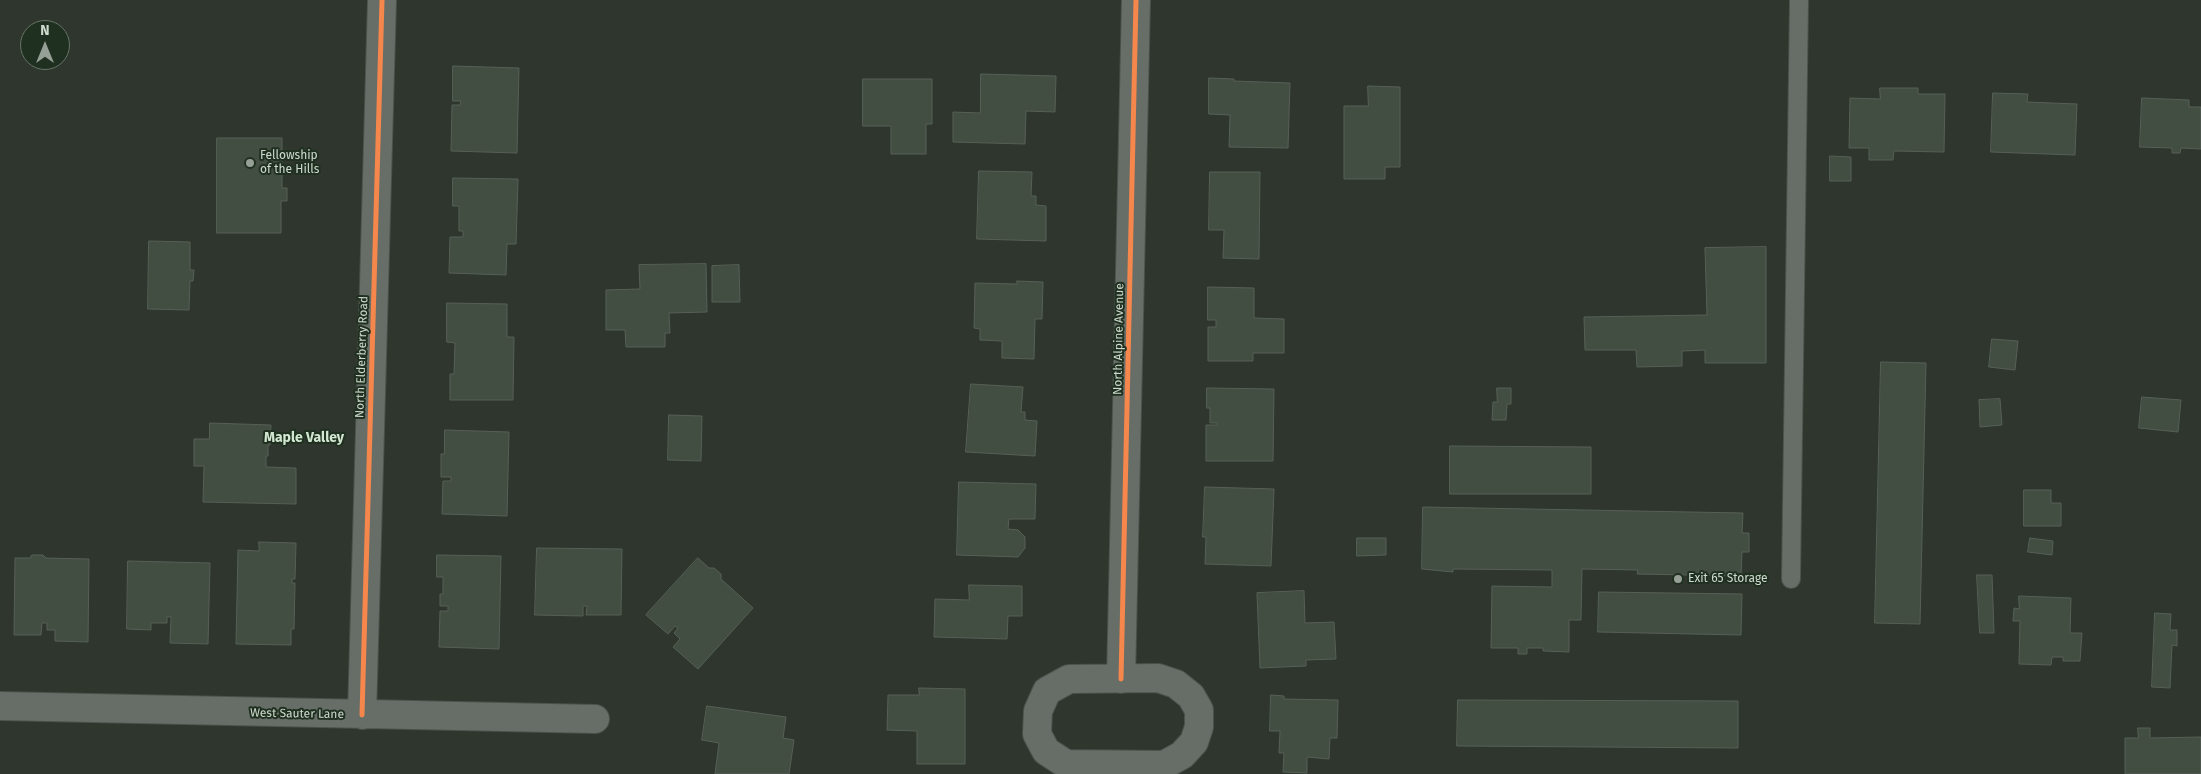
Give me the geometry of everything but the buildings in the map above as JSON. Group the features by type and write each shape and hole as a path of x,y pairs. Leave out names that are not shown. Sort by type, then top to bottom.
{"street":[{"name":"North Elderberry Road","path":"362,715 382,0"},
{"name":"North Alpine Avenue","path":"1121,679 1136,0"},
{"path":"1158,678 1176,684 1190,696 1199,710 1199,727 1194,742 1182,755 1164,765 1066,764 1046,751 1038,734 1038,711 1047,692 1069,679 1121,679 1158,678"},
{"name":"West Sauter Lane","path":"0,706 594,720"}],"lane":[{"path":"1791,579 1799,0"}],"cycle path":[{"path":"362,715 382,0"},
{"path":"1121,679 1136,0"}],"place":[{"name":"Fellowship of the Hills","path":"250,163"},
{"name":"Exit 65 Storage","path":"1678,579"}],"district":[{"name":"Maple Valley","path":"304,438"}]}
